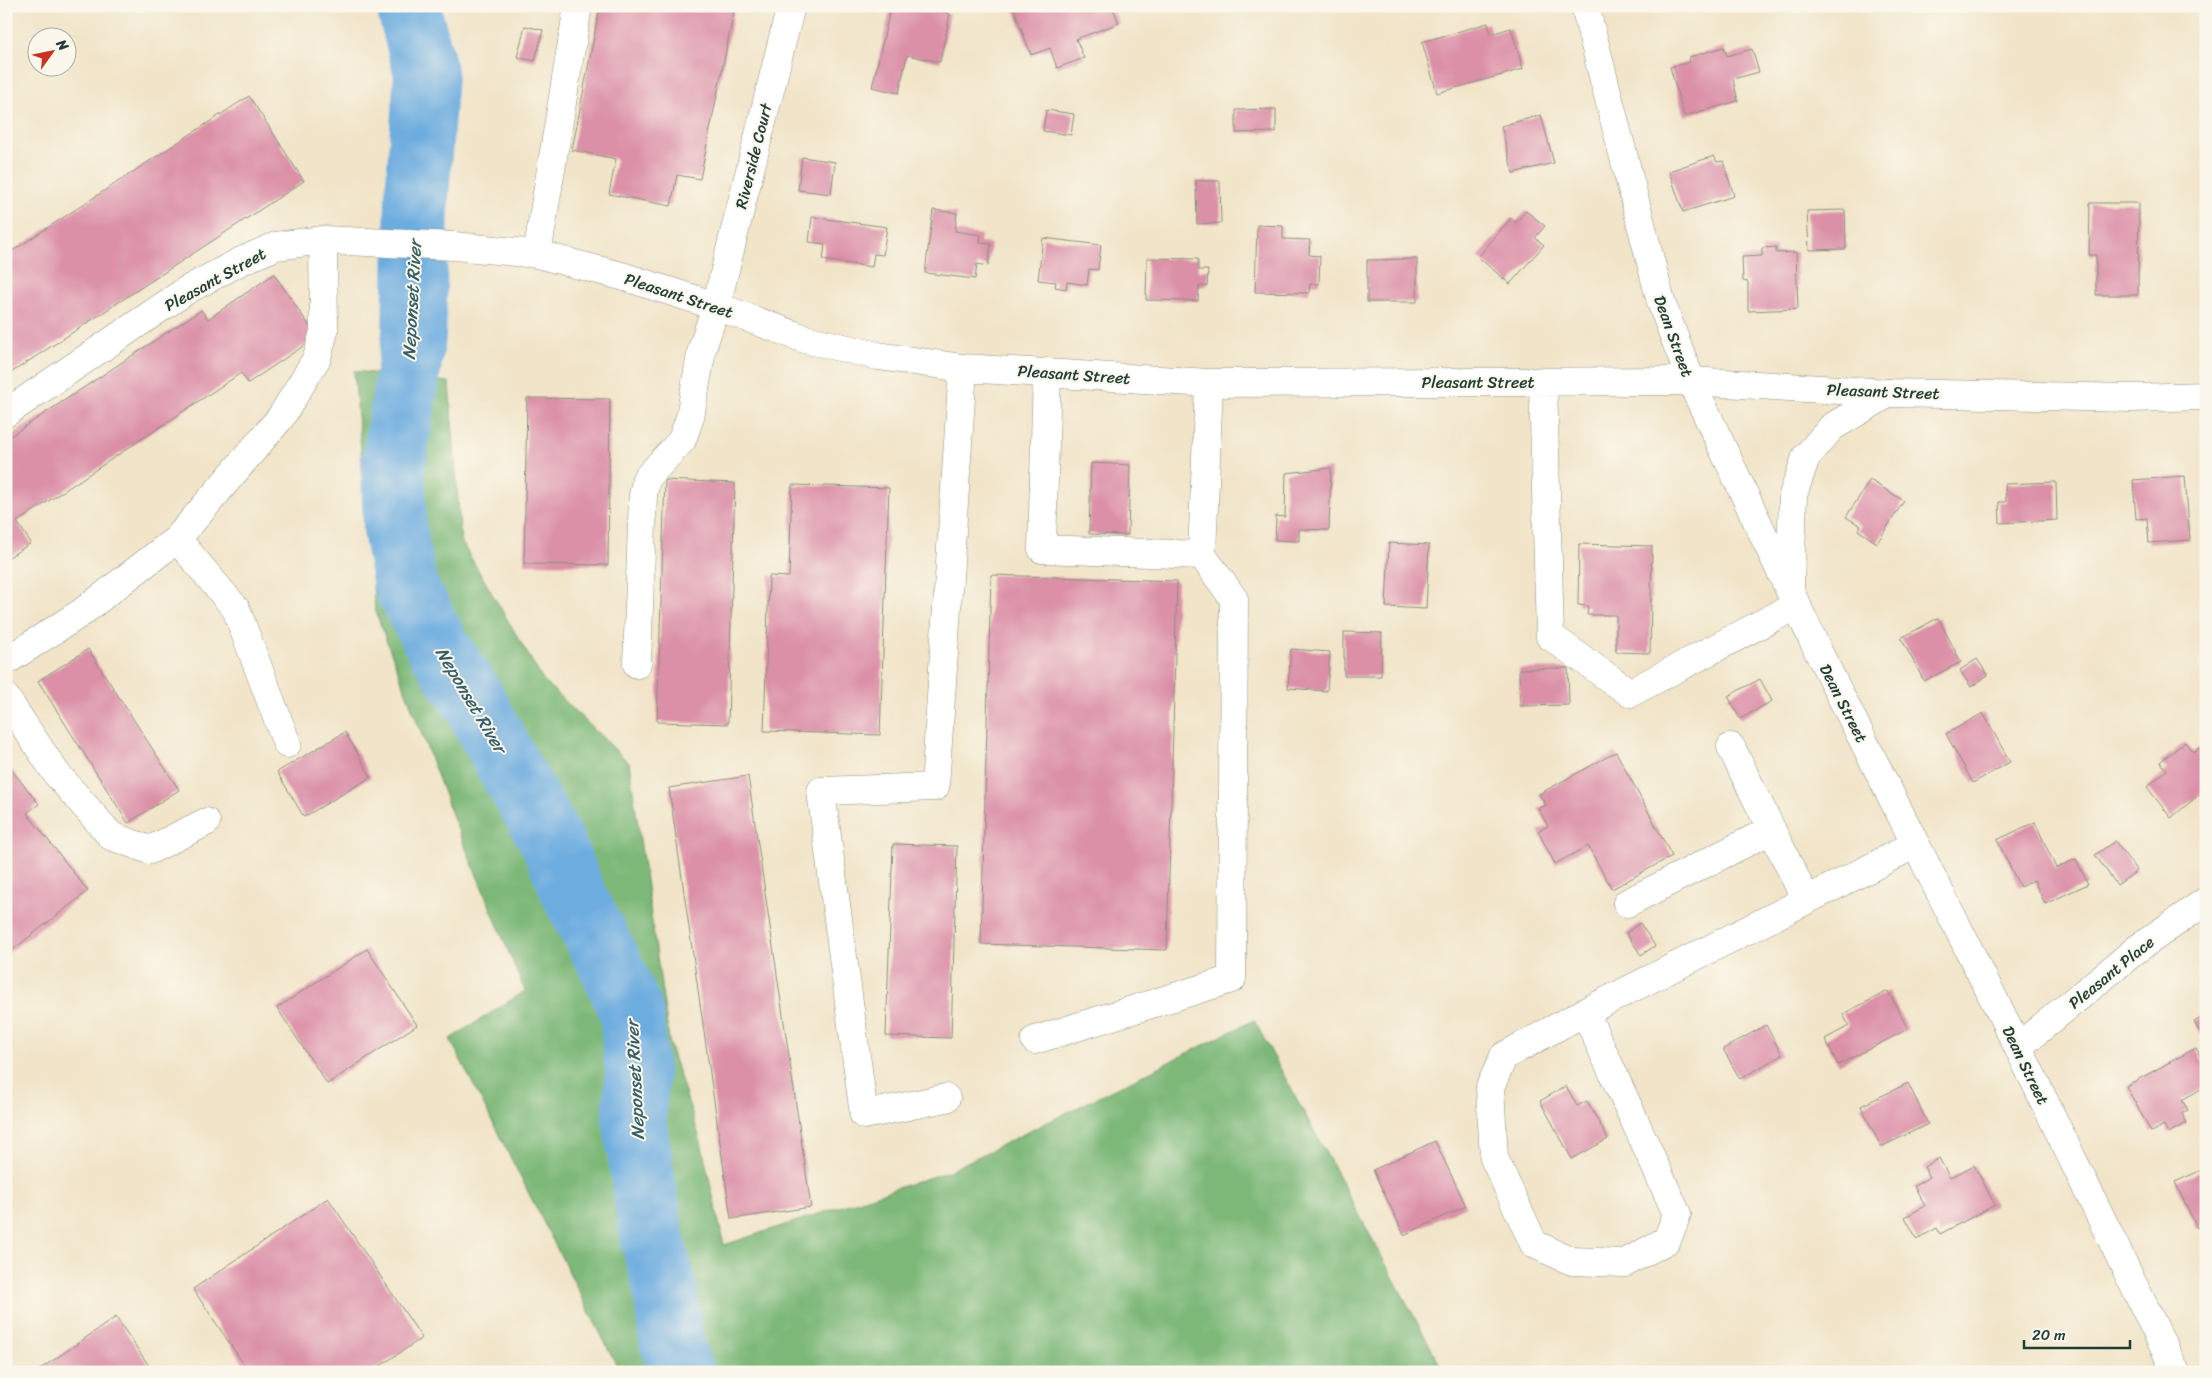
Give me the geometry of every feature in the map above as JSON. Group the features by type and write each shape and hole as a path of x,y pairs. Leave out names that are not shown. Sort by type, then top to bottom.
{"street":[{"path":"538,254 578,6"},
{"name":"Riverside Court","path":"637,664 643,505 646,479 682,440 690,417 702,349 716,306 791,6"},
{"name":"Dean Street","path":"1584,6 1661,302 1691,382 1818,653 2018,1047 2176,1372"},
{"path":"6,661 81,613 177,539 281,417 317,358 324,331 323,240"},
{"name":"Pleasant Street","path":"6,412 188,290 230,267 276,246 323,240 454,246 538,254 625,277 716,306 805,339 878,356 963,368 1209,383 1691,382 1889,393 2132,398 2206,396"},
{"path":"946,1098 864,1115 821,791 936,787 963,368"},
{"path":"1046,372 1042,549 1202,555"},
{"path":"1543,382 1550,636 1630,694 1793,599 1793,495 1806,457 1832,427 1889,393"},
{"path":"1035,1040 1232,979 1234,599 1202,555 1209,383"},
{"path":"177,539 236,609 287,744"},
{"path":"6,698 56,773 111,836 150,850 206,822"},
{"path":"1731,747 1806,900"},
{"path":"1627,903 1771,830"},
{"path":"1585,1012 1677,1214 1667,1240 1626,1263 1572,1261 1534,1244 1494,1158 1490,1087 1504,1056 1585,1012 1915,844"},
{"name":"Pleasant Place","path":"2018,1047 2138,949 2206,901"}],"green space":[{"path":"354,371 449,382 461,541 543,680 629,763 670,1046 701,1142 724,1245 949,1171 1254,1020 1444,1372 620,1372 450,1039 525,991 456,825 375,610"}],"building":[{"path":"600,6 735,6 700,179 677,175 671,206 609,194 616,159 572,150"},
{"path":"891,6 917,6 950,14 940,62 907,55 899,93 872,87"},
{"path":"1022,6 1112,6 1119,23 1076,39 1084,58 1057,68 1050,48 1031,55 1014,9"},
{"path":"1488,23 1491,34 1511,28 1523,69 1437,93 1422,42"},
{"path":"525,26 543,30 535,61 517,57"},
{"path":"1724,47 1727,56 1752,49 1759,72 1733,79 1738,101 1684,116 1670,67 1690,62 1689,57"},
{"path":"249,96 304,181 6,376 6,255"},
{"path":"1276,109 1276,132 1236,133 1236,110"},
{"path":"1046,110 1074,114 1071,135 1043,131"},
{"path":"1541,115 1554,163 1513,173 1501,126"},
{"path":"1714,156 1717,162 1723,161 1734,196 1683,212 1669,171"},
{"path":"802,157 835,162 831,194 798,190"},
{"path":"1196,181 1220,181 1221,223 1197,224"},
{"path":"2090,203 2139,203 2138,295 2096,295 2096,255 2089,255"},
{"path":"933,210 957,213 955,231 981,235 980,243 991,244 988,266 977,264 975,279 925,273"},
{"path":"1845,210 1846,249 1809,250 1807,211"},
{"path":"1526,211 1545,226 1535,238 1544,245 1510,284 1478,257 1511,218 1516,222"},
{"path":"812,217 887,227 883,255 874,254 872,267 823,260 825,244 809,242"},
{"path":"1257,225 1283,226 1283,239 1310,240 1309,255 1320,256 1319,284 1310,284 1309,293 1255,292"},
{"path":"1043,238 1101,245 1098,270 1089,269 1087,285 1067,282 1066,289 1055,287 1056,282 1038,280"},
{"path":"1776,247 1776,253 1796,252 1798,309 1748,311 1748,282 1743,281 1742,257 1762,256 1762,248"},
{"path":"1147,258 1198,259 1198,270 1208,270 1207,286 1199,286 1198,301 1146,300"},
{"path":"1417,259 1417,302 1367,302 1367,260"},
{"path":"274,274 317,337 248,383 241,373 17,522 31,543 6,559 6,439 201,310 208,319"},
{"path":"527,398 610,399 608,565 524,564"},
{"path":"1091,463 1130,465 1128,535 1089,534"},
{"path":"1331,468 1329,530 1299,529 1299,541 1275,540 1276,516 1285,517 1286,473"},
{"path":"2185,476 2190,540 2149,543 2147,518 2136,519 2133,480"},
{"path":"665,480 735,483 728,724 657,722"},
{"path":"1870,480 1904,501 1877,543 1858,530 1861,526 1846,517"},
{"path":"2056,482 2057,520 2000,523 1999,502 2006,502 2005,484"},
{"path":"792,485 889,488 880,735 764,731 769,576 789,577"},
{"path":"1389,543 1429,545 1426,609 1386,607"},
{"path":"1579,544 1652,546 1650,653 1616,652 1616,615 1587,615 1588,606 1578,605"},
{"path":"991,575 1177,581 1167,950 981,944"},
{"path":"1938,618 1961,662 1924,681 1901,638"},
{"path":"1344,632 1382,633 1381,676 1344,676"},
{"path":"88,649 179,790 128,823 38,681"},
{"path":"1291,649 1330,652 1327,691 1288,688"},
{"path":"1977,659 1988,675 1971,687 1960,670"},
{"path":"1568,668 1569,705 1520,706 1519,669"},
{"path":"1760,679 1772,701 1740,719 1728,696"},
{"path":"1983,713 2010,762 1973,783 1946,734"},
{"path":"345,732 371,777 304,817 277,772"},
{"path":"2185,742 2193,752 2199,748 2206,757 2206,789 2171,818 2147,787 2167,770 2160,762"},
{"path":"1616,752 1672,856 1612,889 1588,846 1555,864 1538,831 1548,826 1538,808 1546,805 1539,794"},
{"path":"6,763 39,804 27,813 88,891 6,955"},
{"path":"748,776 811,1207 731,1219 669,788"},
{"path":"2035,822 2056,868 2076,859 2088,884 2045,904 2034,880 2020,887 1997,840"},
{"path":"2115,841 2137,871 2117,885 2095,855"},
{"path":"893,844 957,846 951,1038 886,1036"},
{"path":"1640,923 1655,946 1641,955 1626,933"},
{"path":"367,949 417,1025 327,1084 277,1008"},
{"path":"1888,991 1908,1029 1838,1065 1825,1039 1849,1026 1843,1014"},
{"path":"2206,1015 2206,1042 2194,1022"},
{"path":"1766,1025 1782,1055 1740,1079 1723,1049"},
{"path":"2196,1048 2206,1066 2206,1086 2182,1100 2188,1110 2182,1113 2187,1123 2168,1133 2164,1125 2151,1132 2126,1086"},
{"path":"1908,1083 1928,1124 1881,1147 1861,1106"},
{"path":"1566,1086 1577,1106 1587,1101 1608,1139 1572,1159 1540,1101"},
{"path":"1435,1141 1466,1206 1404,1235 1373,1170"},
{"path":"1939,1158 1950,1178 1974,1165 1995,1205 1940,1234 1937,1228 1917,1239 1905,1217 1925,1206 1914,1186 1930,1177 1924,1167"},
{"path":"2206,1168 2206,1224 2197,1228 2175,1182"},
{"path":"328,1198 422,1338 371,1372 249,1372 193,1289"},
{"path":"116,1317 153,1372 36,1372"}],"waterway":[{"name":"Neponset River","path":"408,6 426,73 417,196 414,337 393,465 395,530 405,584 438,647 475,703 511,771 552,841 577,901 609,962 631,1011 637,1072 634,1117 652,1238 665,1287 671,1340 682,1372"}]}
